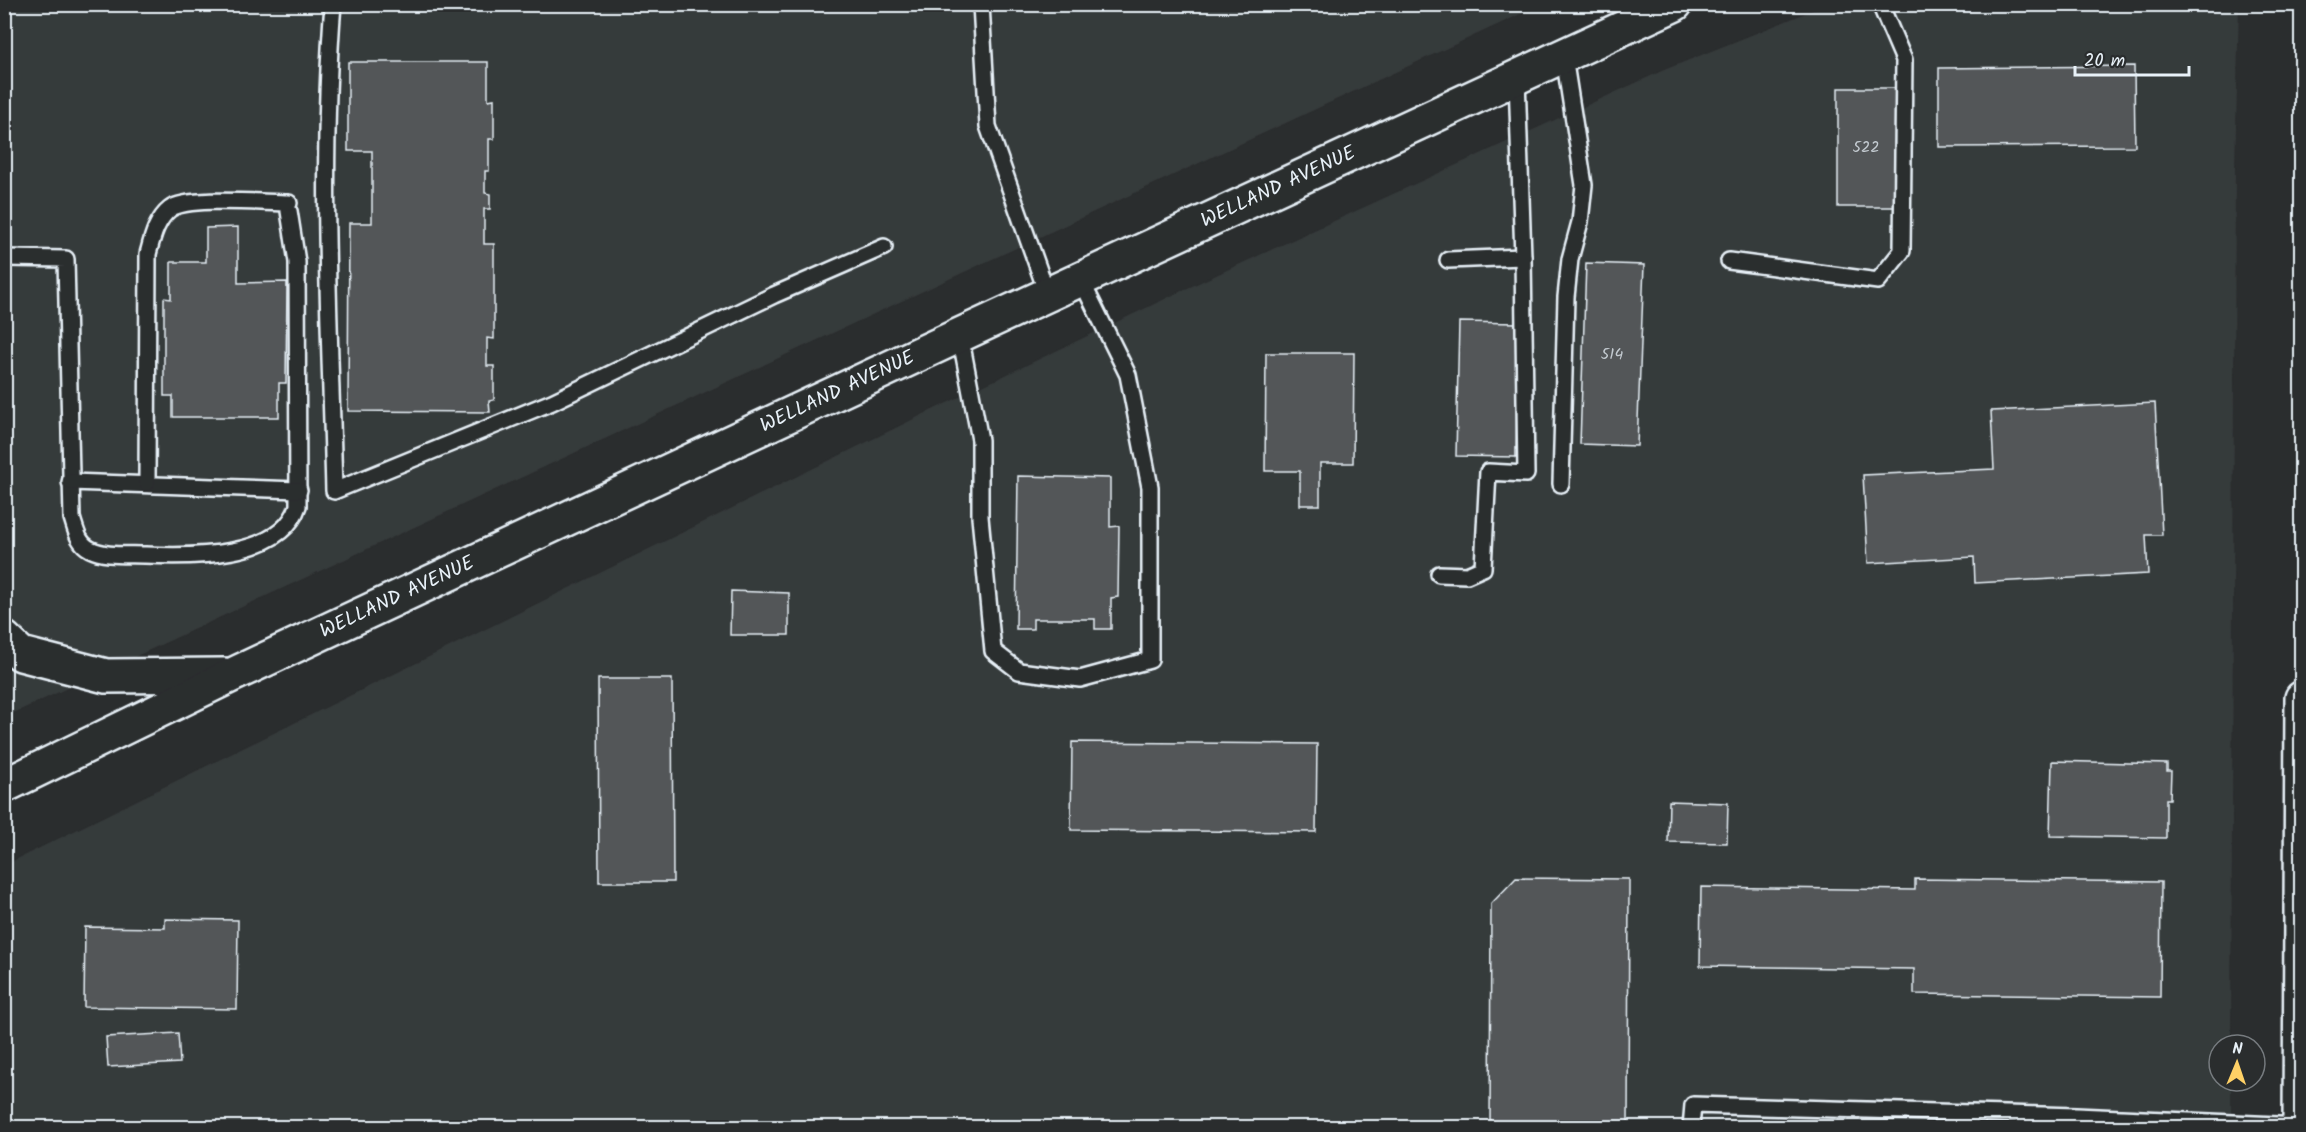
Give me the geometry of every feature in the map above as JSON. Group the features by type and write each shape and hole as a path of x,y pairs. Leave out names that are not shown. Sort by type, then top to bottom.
{"main road":[{"name":"WELLAND AVENUE","path":"4,786 232,675 960,334 1048,296 1675,4"},
{"path":"4,638 21,654 106,676 232,675"},
{"path":"2300,1127 2301,698"}],"lane":[{"path":"333,4 327,75 327,189 334,491 552,402 774,295 885,247"},
{"path":"981,4 988,126 1048,296"},
{"path":"1729,261 1878,281 1902,250 1904,60 1880,4"},
{"path":"1561,484 1566,297 1570,259 1580,222 1584,185 1564,57"},
{"path":"1439,574 1467,574 1483,567 1488,472 1526,474 1523,257 1517,78"},
{"path":"4,258 66,259 70,482 72,518 79,539 90,549 110,554 223,554 266,539 284,529 295,514 299,490 297,262 289,207 190,202 170,209 155,229 148,254 147,483"},
{"path":"1448,260 1523,257"},
{"path":"960,334 980,440 980,517 993,651 1019,671 1080,679 1150,660 1150,487 1128,375 1081,280"},
{"path":"70,482 299,490"},
{"path":"1691,1128 1693,1105 2300,1127"}],"shaded area":[{"path":"5,4 1540,5 5,717"},
{"path":"1826,5 2239,5 2235,169 2231,1033 2207,1033 2207,1093 2231,1093 2231,1127 5,1128 4,869 13,861 922,415 1190,287 1664,70"}],"building":[{"path":"348,62 488,62 488,100 494,99 494,139 489,139 489,171 485,171 485,193 490,194 490,209 484,209 484,244 494,244 494,339 487,338 487,366 494,366 494,400 489,401 490,412 348,411 349,223 372,223 372,151 348,151"},
{"path":"2134,66 2135,146 1939,147 1939,68"},
{"path":"1838,88 1895,88 1894,207 1838,207"},
{"path":"238,227 238,283 287,282 286,383 279,383 279,417 173,417 173,396 164,396 164,298 171,299 171,262 206,262 206,228"},
{"path":"1586,263 1644,265 1637,446 1580,444"},
{"path":"1459,322 1518,323 1516,457 1456,456"},
{"path":"1266,353 1354,353 1353,463 1320,463 1320,505 1300,505 1300,471 1265,471"},
{"path":"2155,403 2162,535 2146,535 2148,574 1975,583 1974,557 1868,563 1863,475 1994,469 1991,411"},
{"path":"1018,476 1110,478 1110,527 1119,526 1118,597 1111,598 1111,629 1095,629 1095,619 1033,619 1033,629 1016,629"},
{"path":"731,591 789,593 789,635 730,635"},
{"path":"598,679 672,679 673,882 599,882"},
{"path":"1072,742 1317,744 1316,832 1071,830"},
{"path":"2052,761 2167,764 2167,771 2171,771 2170,799 2166,799 2166,838 2050,836"},
{"path":"1669,801 1728,803 1727,843 1668,842"},
{"path":"1516,878 1629,879 1628,1128 1490,1128 1491,904"},
{"path":"1915,879 2161,882 2160,997 1914,994 1914,969 1700,966 1701,887 1915,890"},
{"path":"165,919 238,920 237,1009 84,1007 85,927 165,928"},
{"path":"178,1033 180,1063 108,1067 106,1037"}]}
